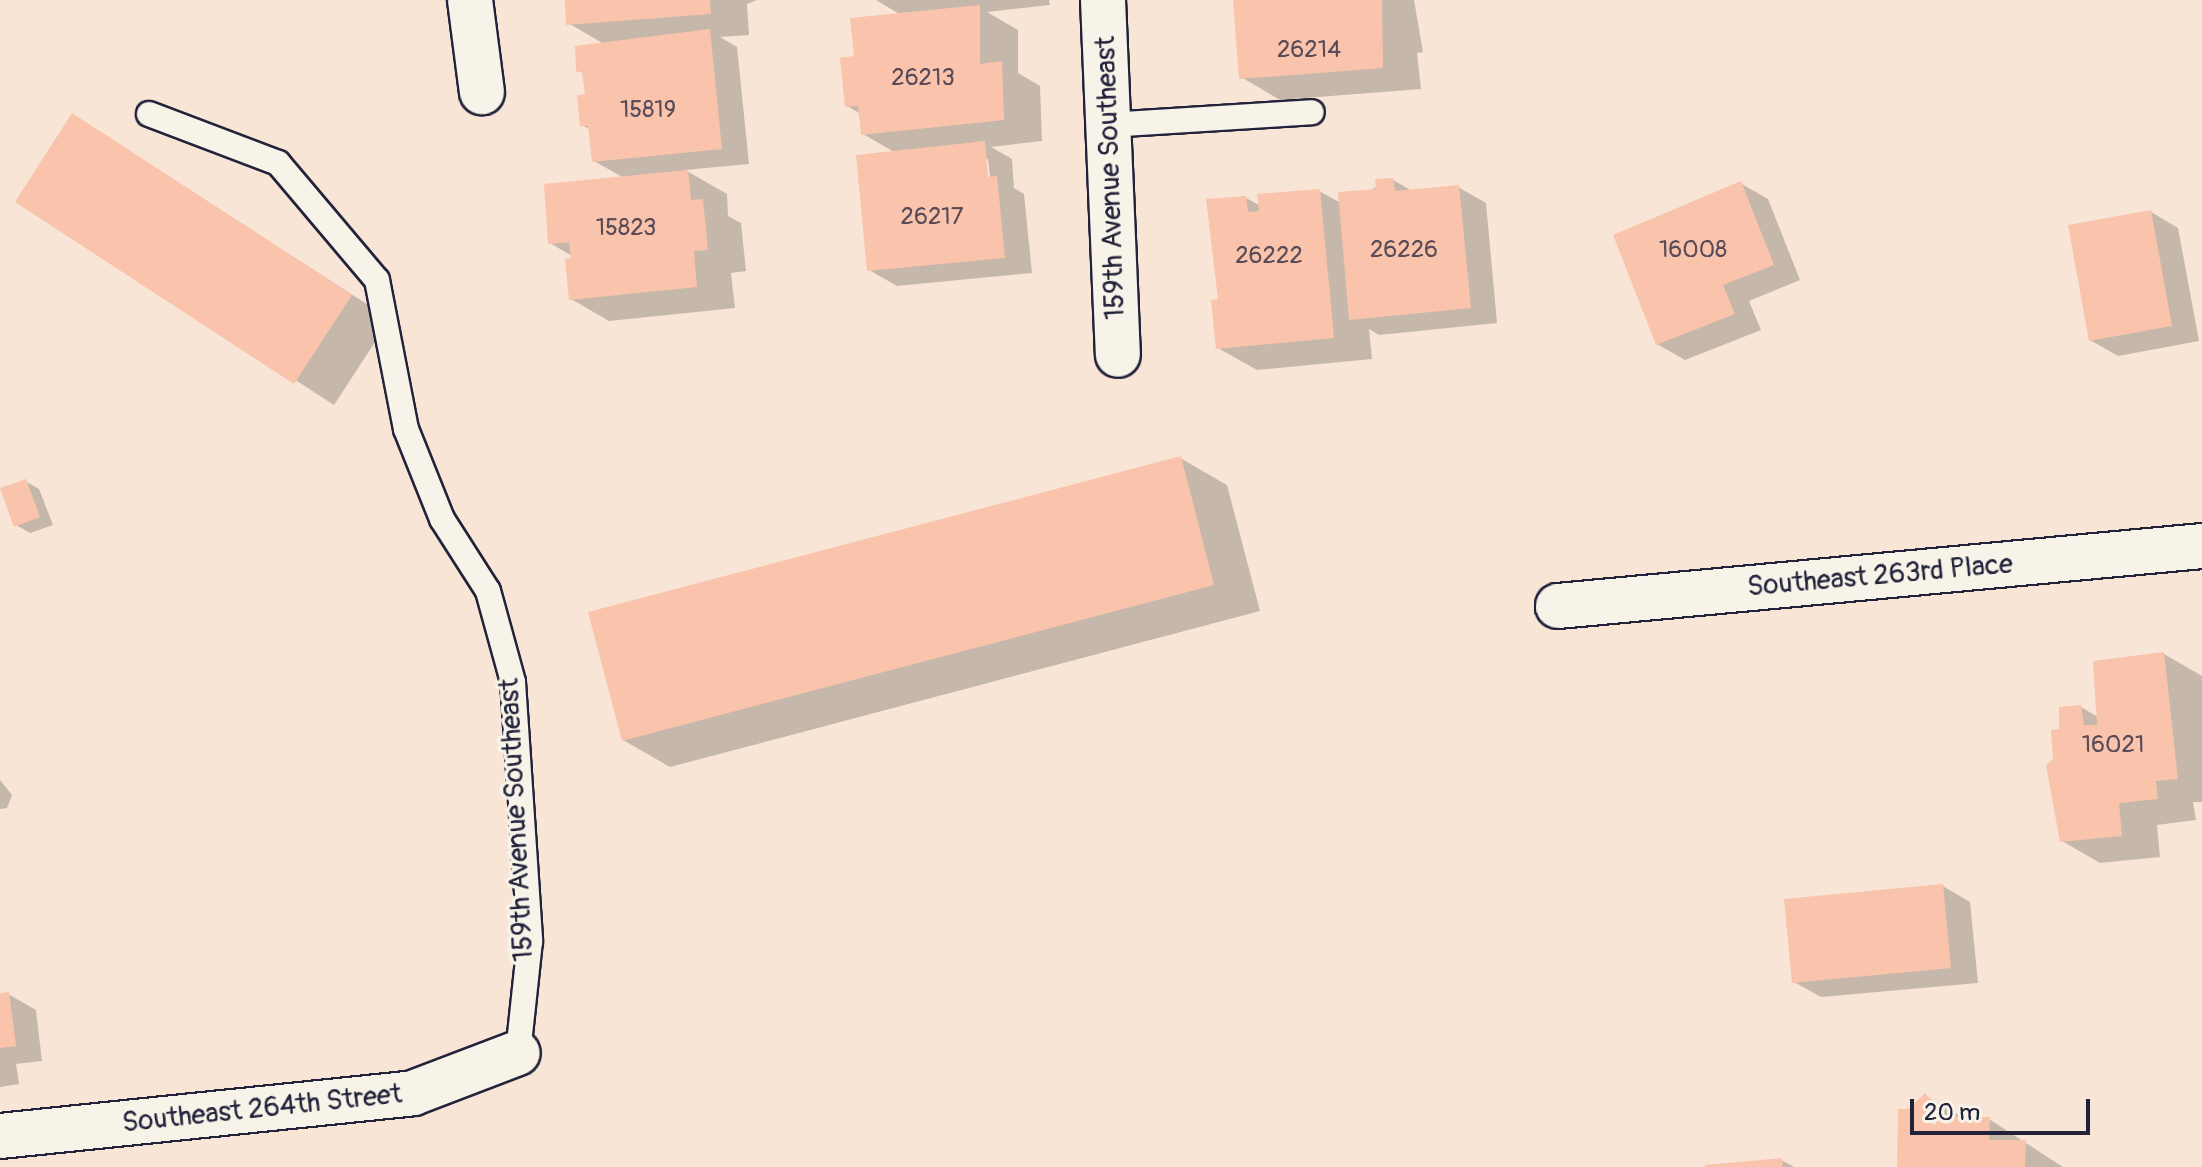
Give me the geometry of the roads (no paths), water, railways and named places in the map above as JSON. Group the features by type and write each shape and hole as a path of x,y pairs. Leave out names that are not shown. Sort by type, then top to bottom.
{"street":[{"path":"470,0 482,92"},
{"name":"159th Avenue Southeast","path":"1103,0 1118,355"},
{"name":"Southeast 263rd Place","path":"1558,606 2202,546"},
{"name":"Southeast 264th Street","path":"0,1136 413,1093 518,1053"}],"lane":[{"path":"1108,125 1312,112"},
{"name":"159th Avenue Southeast","path":"149,114 278,163 377,280 406,429 442,519 488,591 513,682 530,941 518,1053"}]}
